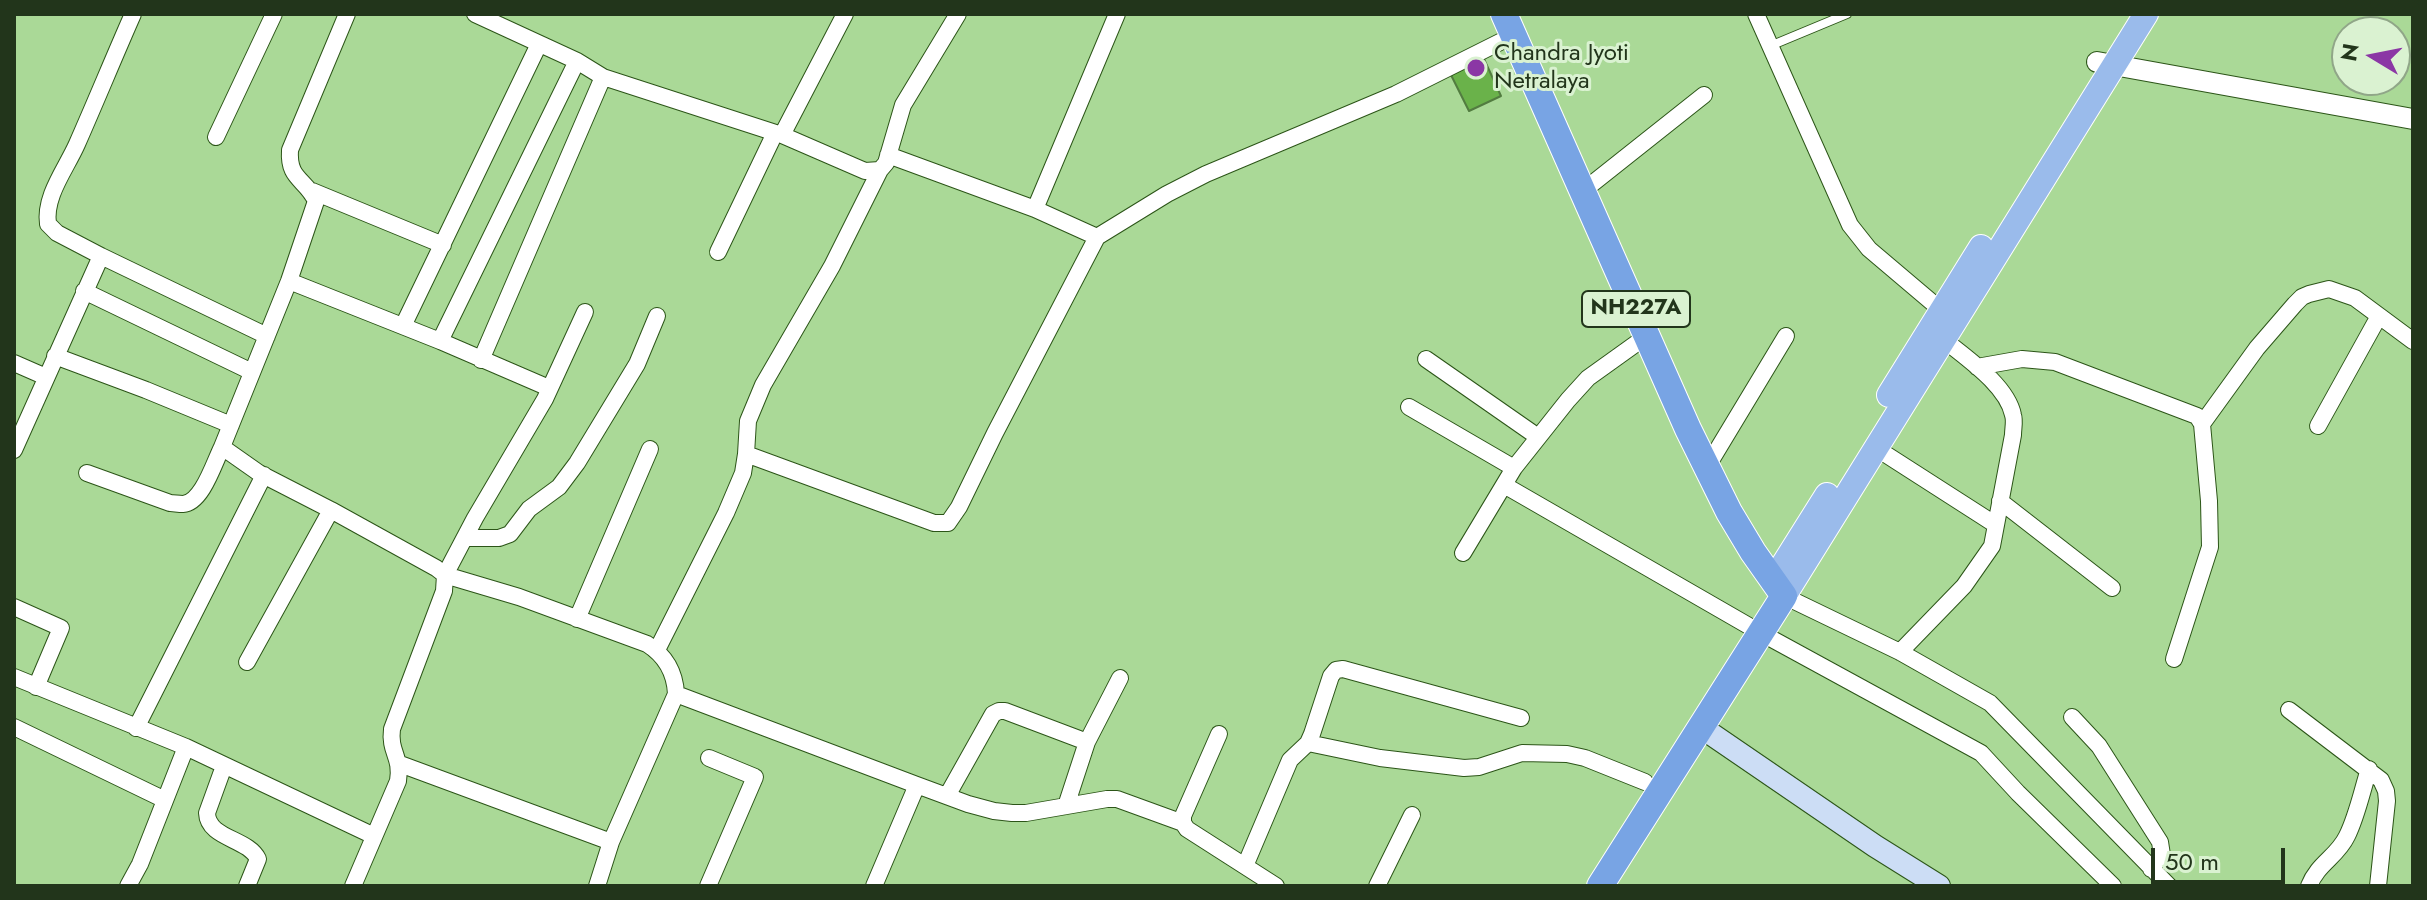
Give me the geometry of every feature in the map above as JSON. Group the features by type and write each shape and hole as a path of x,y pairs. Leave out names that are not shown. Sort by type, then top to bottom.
{"highway":[{"name":"NH227A","path":"1509,24 1707,467 1729,512 1779,588"},
{"path":"1600,886 1701,727 1779,588"},
{"path":"1579,886 1645,782 1754,629"}],"main road":[{"path":"1779,588 1876,448 1943,339 2105,64 2127,14"},
{"path":"1779,588 1941,310 2105,64 2146,14"},
{"path":"1701,727 1939,886"}],"street":[{"path":"133,14 76,147 51,196 47,210 48,224 57,233 101,256 267,336"},
{"path":"216,137 274,14"},
{"path":"347,14 290,150 292,171 312,191 443,245"},
{"path":"475,14 493,18 603,77 778,134 865,171 884,163 1035,209 1097,237"},
{"path":"718,252 778,134 845,14"},
{"path":"657,650 743,473 748,421 763,385 832,266 884,163 903,105 958,14"},
{"path":"1035,209 1117,14"},
{"path":"1756,14 1850,225 1869,249 1941,310"},
{"path":"746,454 934,523 948,523 1097,237 1206,174 1396,94 1509,24"},
{"path":"403,326 539,44"},
{"path":"440,341 577,61"},
{"path":"2105,64 2413,119"},
{"path":"481,360 603,77"},
{"path":"1583,191 1704,95"},
{"path":"87,473 170,503 193,501 203,488 222,447 289,281 316,201 312,191"},
{"path":"14,450 101,256"},
{"path":"289,281 549,388"},
{"path":"2202,424 2257,348 2302,297 2329,289 2355,298 2413,341"},
{"path":"84,291 252,372"},
{"path":"353,886 398,781 400,764 391,742 392,729 444,591 445,575 549,388 585,312"},
{"path":"465,538 499,538 510,534 529,509 565,479 637,364 657,316"},
{"path":"2318,426 2379,316"},
{"path":"1463,553 1514,468 1588,378 1648,335"},
{"path":"1707,467 1786,336"},
{"path":"1900,652 1964,586 1992,546 2013,435 2014,416 2008,402 1989,377 1943,339"},
{"path":"55,356 231,425"},
{"path":"1426,359 1538,437"},
{"path":"1977,367 2022,359 2055,362 2197,416 2202,424 2210,547 2174,659"},
{"path":"14,363 46,377"},
{"path":"1409,407 1514,468"},
{"path":"222,447 264,475 445,575 519,597 657,650 672,669 676,694 611,842 597,886"},
{"path":"1876,448 1996,525"},
{"path":"577,619 650,449"},
{"path":"136,728 264,475"},
{"path":"1504,485 1754,629 1981,753 2113,886"},
{"path":"2000,501 2112,588"},
{"path":"247,662 331,510"},
{"path":"1779,588 1990,703 2151,876 2169,886"},
{"path":"14,607 61,628 36,687"},
{"path":"1245,866 1290,760 1308,743 1331,676 1336,670 1343,669 1521,718"},
{"path":"14,677 186,747 374,836"},
{"path":"1066,806 1087,742 1120,678"},
{"path":"676,694 994,811 1026,813 1117,799 1183,823"},
{"path":"2289,710 2381,780 2387,801 2378,886"},
{"path":"947,796 993,714 999,711 1087,742"},
{"path":"2072,717 2099,746 2160,842 2162,855 2151,876"},
{"path":"14,727 165,800"},
{"path":"1219,734 1183,816 1183,823 1187,829 1276,886"},
{"path":"1308,743 1380,758 1464,768 1479,767 1522,753 1567,754 1645,782"},
{"path":"128,886 140,864 186,747"},
{"path":"708,886 755,777 709,758"},
{"path":"400,764 611,842"},
{"path":"224,766 207,821 212,828 254,850 258,859 257,868 247,886"},
{"path":"2309,886 2316,871 2336,853 2348,835 2369,769"},
{"path":"874,886 914,792 914,784"},
{"path":"1377,886 1412,815"}],"lane":[{"path":"1770,46 1847,14"}],"building":[{"path":"1484,59 1501,96 1469,111 1451,75"}],"place":[{"name":"Chandra Jyoti Netralaya","path":"1476,68"}]}
